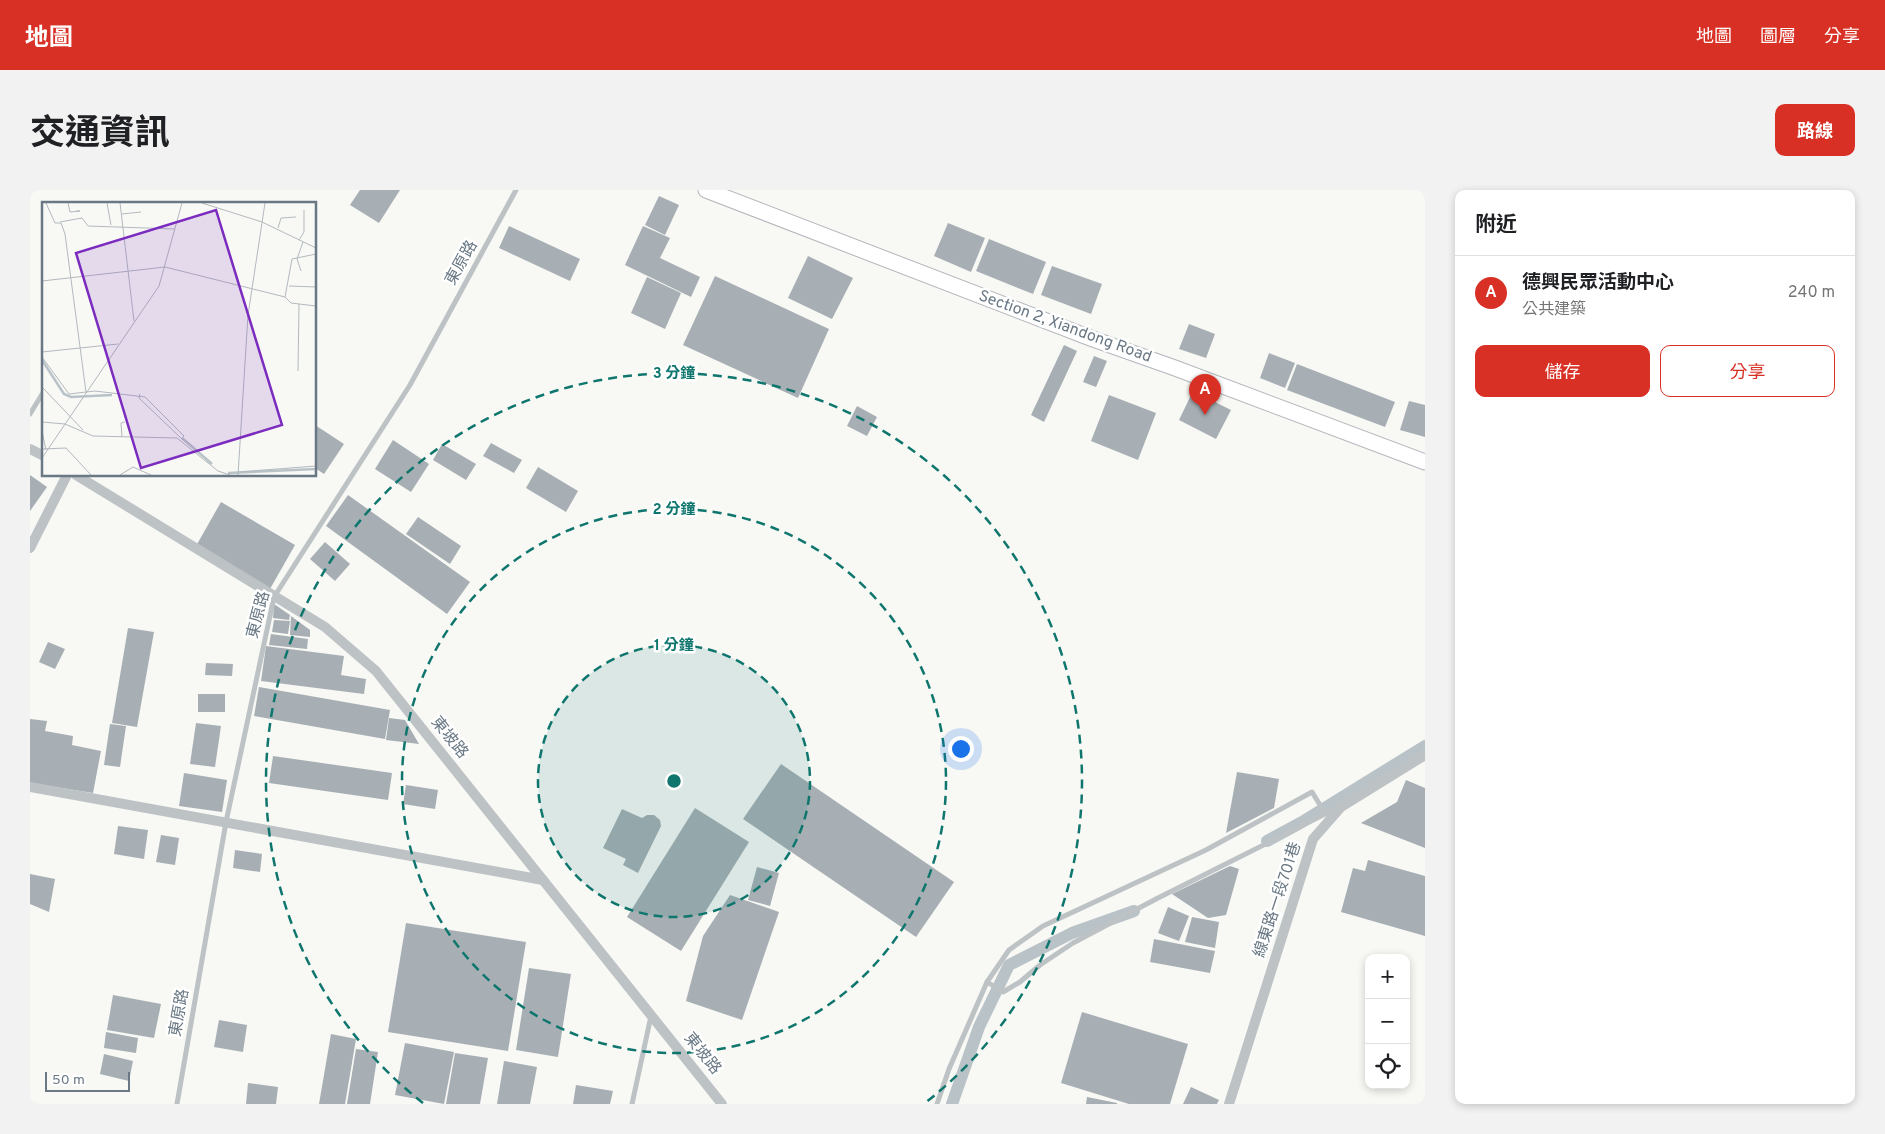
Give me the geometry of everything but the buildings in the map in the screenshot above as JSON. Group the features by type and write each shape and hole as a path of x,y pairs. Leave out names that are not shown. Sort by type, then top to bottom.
{"main road":[{"name":"Section 2, Xiandong Road","path":"706,190 1093,339 1425,462"}],"street":[{"path":"30,449 42,455"},
{"path":"30,548 66,476"},
{"name":"東坡路","path":"78,476 325,628 376,670 722,1104"},
{"name":"線東路一段701巷","path":"1229,1104 1313,839 1341,807 1425,755"},
{"path":"30,787 542,880"}],"lane":[{"name":"東原路","path":"177,1104 226,822 274,597 410,385 516,190"},
{"path":"30,414 42,394"},
{"path":"937,1104 949,1069 987,982 1010,950 1043,926 1206,850 1312,792 1325,813"},
{"path":"987,982 1003,992 1020,982 1040,965 1073,943 1325,813 1341,807"},
{"path":"632,1104 651,1016"}],"waterway":[{"path":"1267,841 1302,822 1425,746"},
{"path":"952,1104 979,1027 1009,965 1072,933 1134,911"}],"place":[{"name":"德興民眾活動中心","path":"1205,415"}]}
